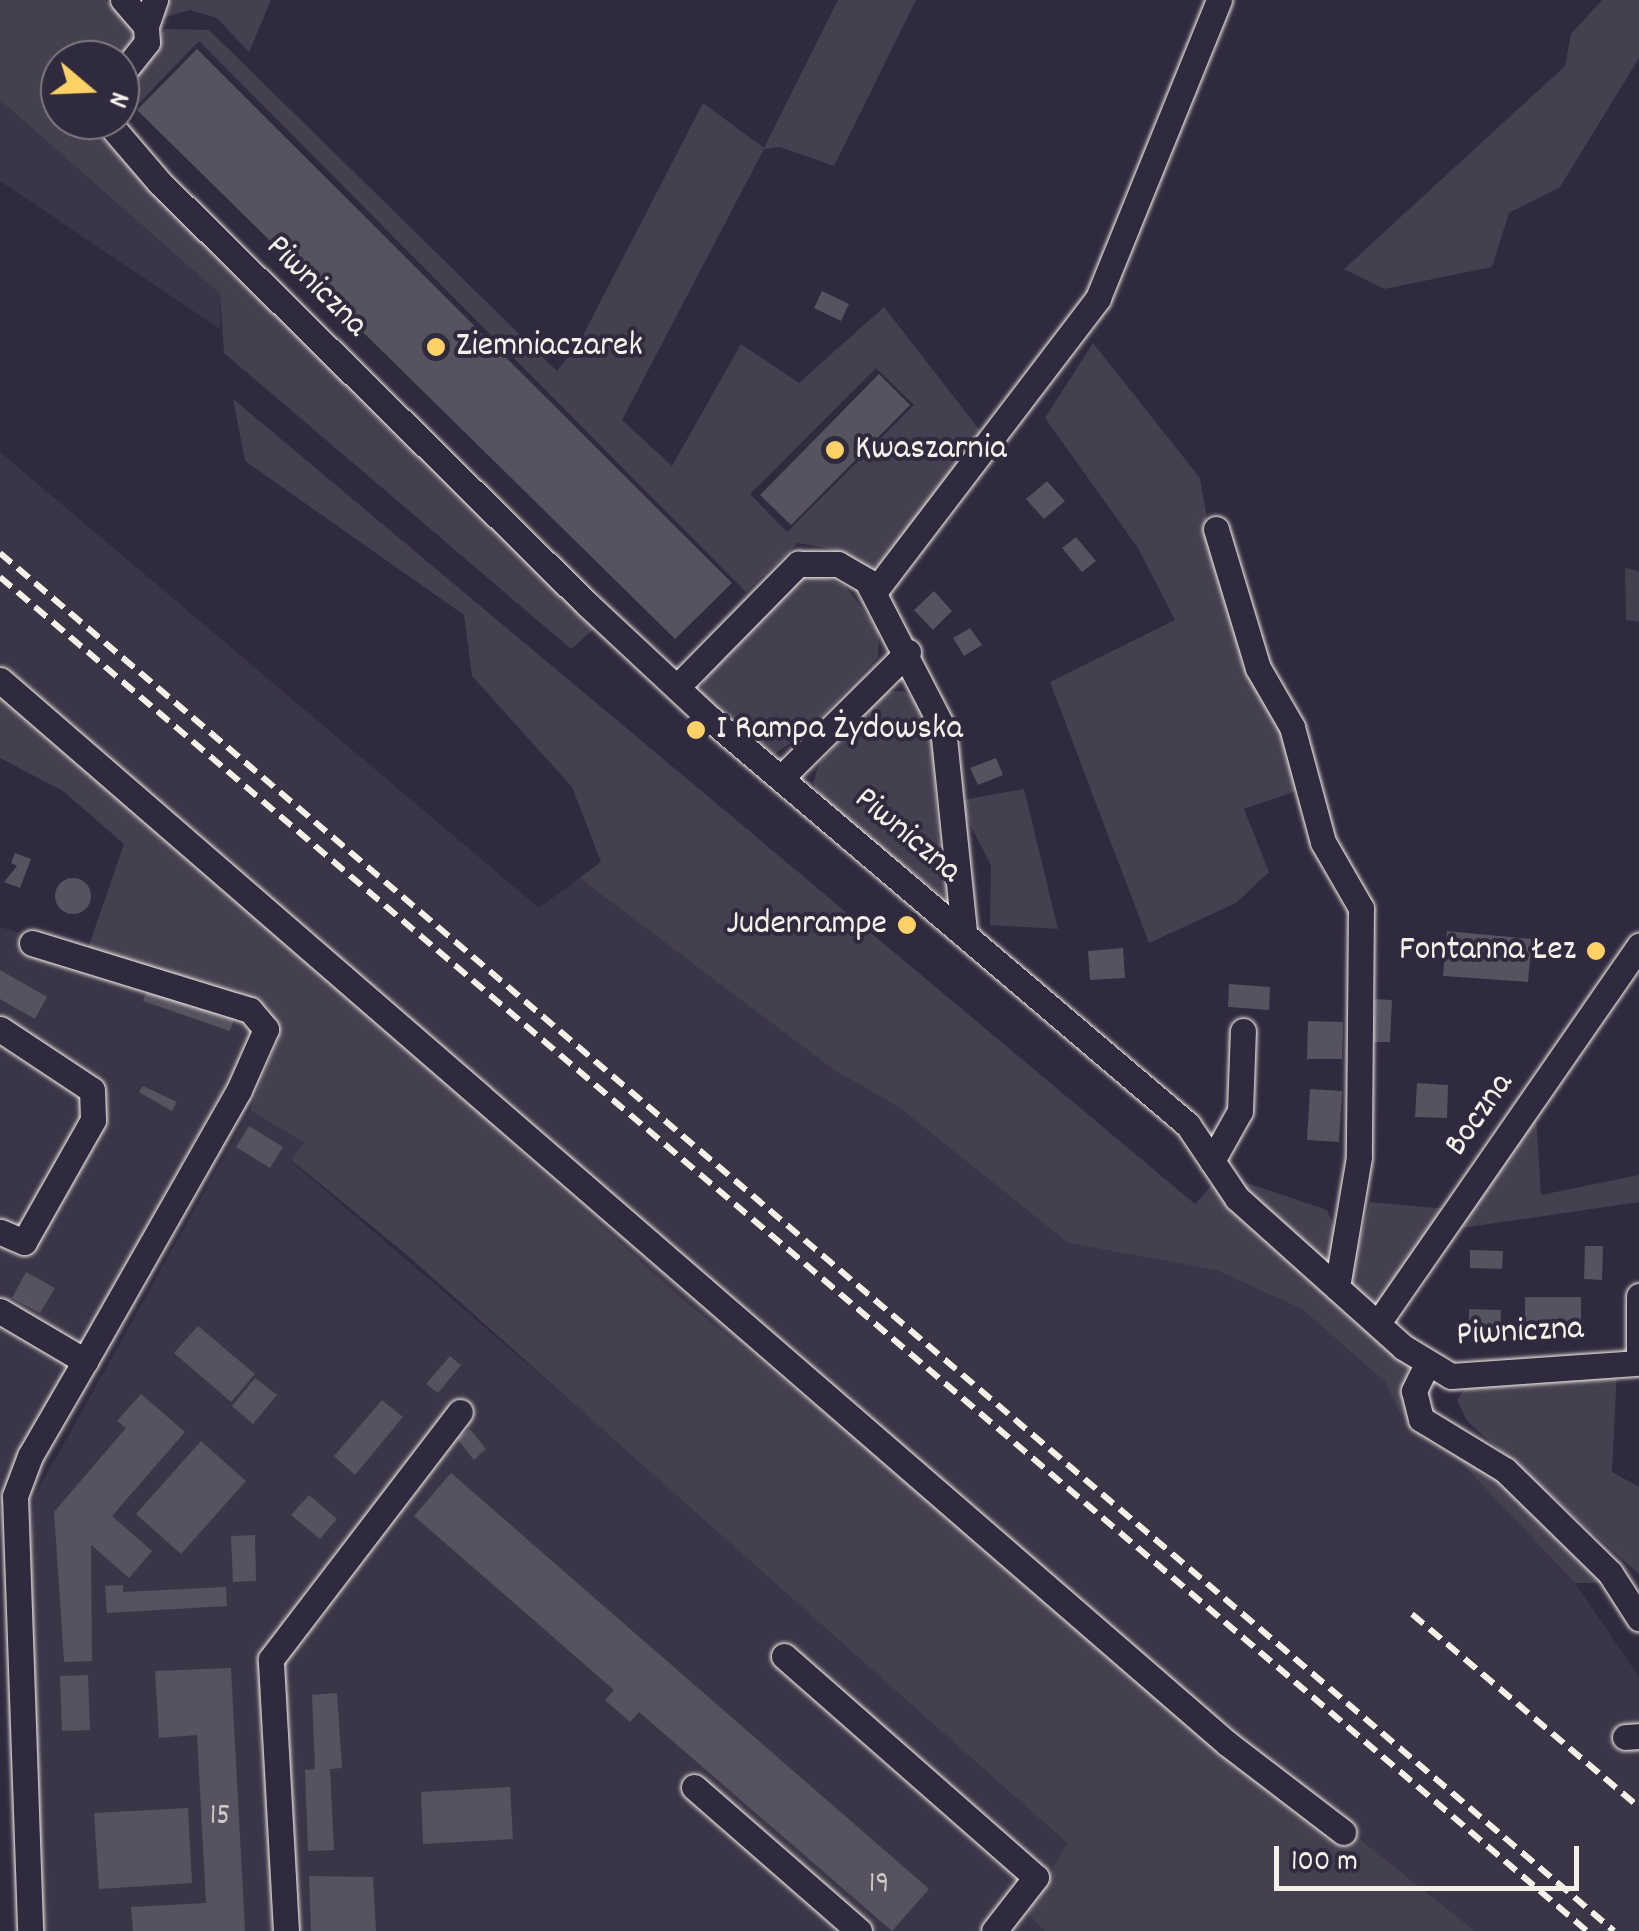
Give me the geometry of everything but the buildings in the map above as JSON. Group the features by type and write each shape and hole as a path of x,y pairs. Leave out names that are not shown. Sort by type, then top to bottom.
{"street":[{"path":"123,0 146,26"},
{"path":"140,50 146,42 146,26 155,0"},
{"path":"875,591 1098,298 1218,0"},
{"name":"Piwniczna","path":"124,140 174,196 677,688 1188,1125 1260,1221 1426,1364 1451,1376 1490,1377 1639,1363"},
{"path":"1216,528 1258,668 1292,728 1323,842 1361,908 1358,1173 1337,1287"},
{"path":"677,688 798,564 838,564 875,591 937,708 947,747 964,930"},
{"path":"781,778 908,652"},
{"path":"0,680 1228,1744 1343,1832"},
{"path":"30,1931 7,1601 16,1496 30,1456 239,1090 266,1029 250,1010 32,943"},
{"name":"Boczna","path":"1378,1323 1639,946"},
{"path":"0,1029 92,1090 93,1120 24,1242 0,1232"},
{"path":"1212,1161 1240,1111 1243,1031"},
{"path":"1639,1296 1639,1355"},
{"path":"0,1311 84,1361"},
{"path":"1426,1364 1414,1391 1422,1419 1506,1470 1610,1573 1639,1618"},
{"path":"286,1931 271,1659 460,1412"},
{"path":"784,1656 1036,1877 994,1931"},
{"path":"694,1787 858,1931"}],"shaded area":[{"path":"0,0 105,0 128,18 133,40 40,40 40,135 0,100"},
{"path":"141,0 271,0 249,52 217,18 190,10 162,18"},
{"path":"838,0 916,0 834,166 780,147 764,149 622,420 672,466 741,344 799,383 884,307 982,433 884,564 867,568 827,548 798,543 746,592 199,41 140,102 140,66 165,29 209,30 557,371 579,343 703,103 764,148","holes":["876,368 914,405 787,532 750,494"]},
{"path":"1602,0 1639,0 1639,58 1560,187 1509,213 1492,267 1384,289 1344,269 1565,66 1571,34"},
{"path":"0,100 40,135 40,140 45,140 220,294 220,329 0,181"},
{"path":"45,140 103,140 596,627 571,649 224,353 220,294"},
{"path":"1093,343 1200,478 1212,549 1289,738 1299,790 1244,809 1269,872 1236,903 1149,943 1050,682 1175,620 1138,548 1045,418"},
{"path":"233,399 1195,1204 1213,1184 1271,1246 1409,1360 1407,1388 1604,1583 1575,1583 1447,1448 1400,1412 1385,1382 1302,1309 1216,1270 1068,1243 900,1108 834,1070 579,878 601,862 572,787 472,676 464,615 245,461"},
{"path":"0,452 539,908 579,878 834,1070 900,1108 1068,1243 1216,1270 1302,1309 1385,1382 1401,1412 1447,1448 1575,1583 1639,1677 1639,1931 1475,1931 687,1303 0,693"},
{"path":"1625,567 1639,572 1639,622 1626,620"},
{"path":"821,576 845,586 879,631 878,657 808,731 773,755 700,693 709,666 794,581"},
{"path":"903,691 921,703 932,739 938,837 951,902 828,808 813,783 819,764 881,692"},
{"path":"0,693 365,996 533,1164 687,1303 1475,1931 1044,1931 1027,1913 1067,1843 407,1255 291,1160 304,1143 250,1110 278,1038 268,1008 87,951 124,844 63,791 0,758"},
{"path":"1024,789 1058,929 990,925 991,865 958,801"},
{"path":"0,927 268,1008 13,1468 0,1539"},
{"path":"250,1110 304,1143 291,1161 613,1437 1067,1843 1027,1912 1044,1931 44,1931 29,1584 34,1497"},
{"path":"1536,1117 1541,1195 1639,1175 1639,1202 1455,1229"},
{"path":"1229,1177 1327,1210 1336,1231 1327,1266"},
{"path":"1370,1202 1447,1209 1377,1306 1348,1284"},
{"path":"1617,1372 1612,1472 1639,1487 1639,1574 1467,1421 1457,1400 1466,1387"}],"railway":[{"path":"0,553 1614,1931"},
{"path":"0,577 1587,1931"},
{"path":"1412,1614 1639,1807"}],"place":[{"name":"Ziemniaczarek","path":"436,347"},
{"name":"Kwaszarnia","path":"835,450"},
{"name":"I Rampa Żydowska","path":"696,730"},
{"name":"Judenrampe","path":"907,925"},
{"name":"Fontanna Łez","path":"1596,951"}]}
